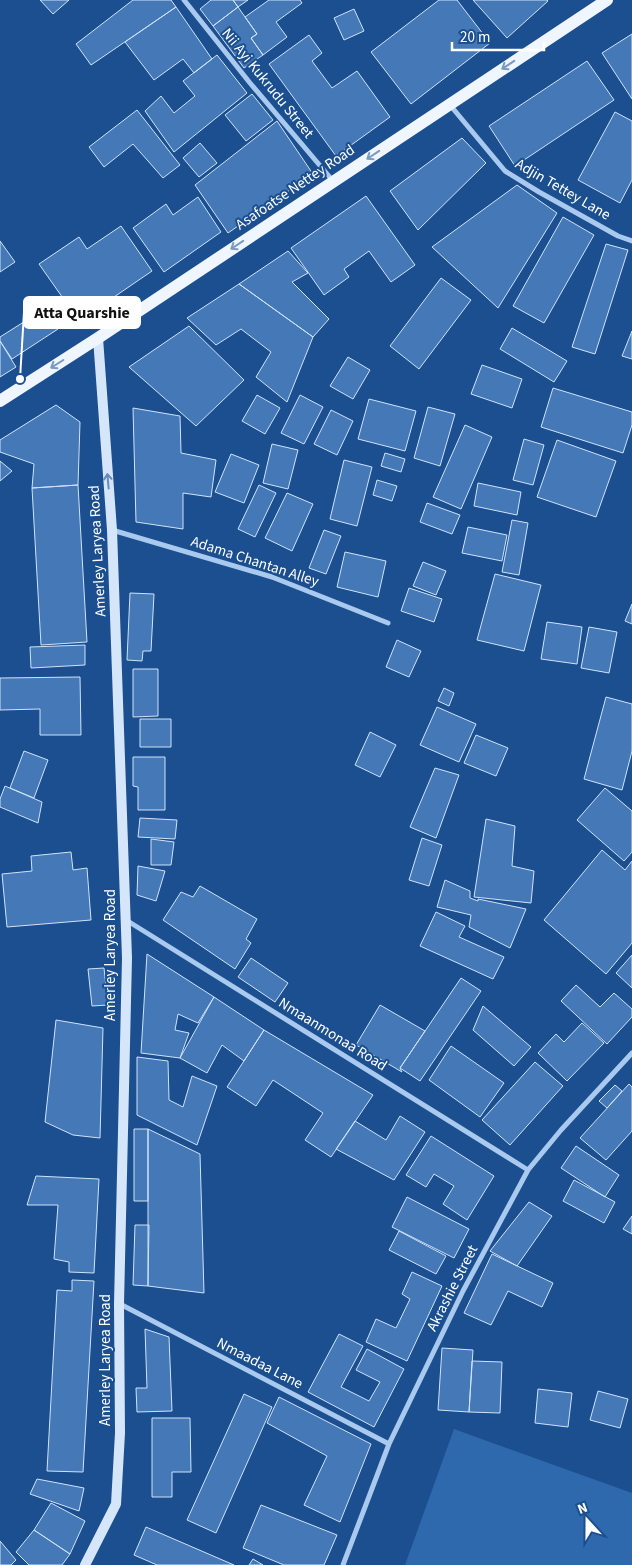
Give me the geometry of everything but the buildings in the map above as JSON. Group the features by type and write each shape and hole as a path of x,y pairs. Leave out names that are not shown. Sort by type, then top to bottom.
{"main road":[{"name":"Asafoatse Nettey Road","path":"0,401 608,0"}],"street":[{"name":"Nii Ayi Kukrudu Street","path":"184,0 333,181"},
{"name":"Adjin Tettey Lane","path":"449,104 505,171 618,236 632,241"},
{"name":"Amerley Laryea Road","path":"85,1565 116,1504 120,1433 119,1304 127,958 112,530 98,338"},
{"name":"Adama Chantan Alley","path":"112,530 272,576 388,623"},
{"name":"Nmaanmonaa Road","path":"126,920 528,1170"},
{"name":"Akrashie Street","path":"343,1565 389,1444 463,1292 528,1170 561,1130 632,1053"},
{"name":"Nmaadaa Lane","path":"119,1304 389,1444"}],"shaded area":[{"path":"454,1429 632,1493 632,1565 405,1565"}],"place":[{"name":"Atta Quarshie","path":"20,379"}]}
